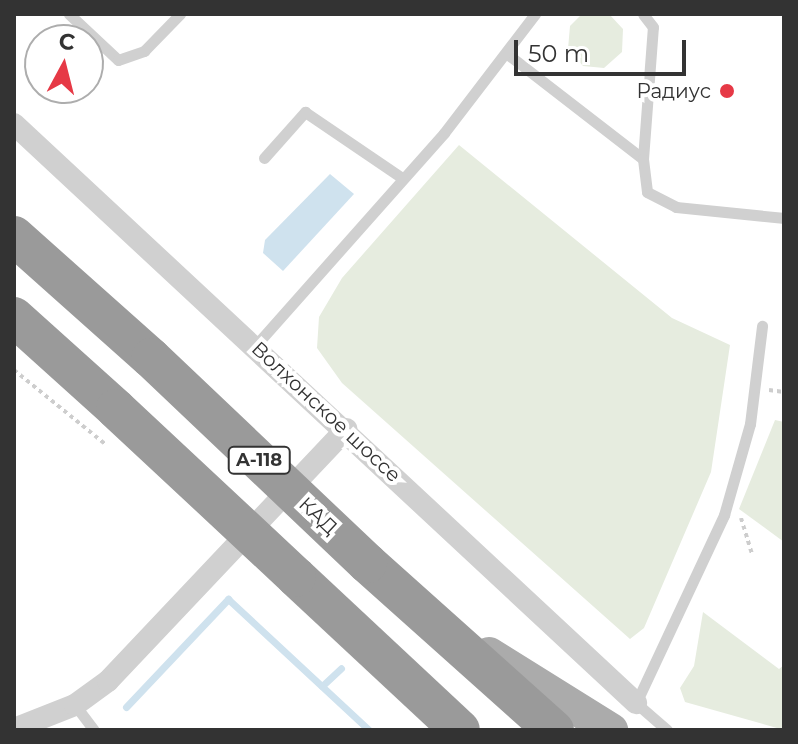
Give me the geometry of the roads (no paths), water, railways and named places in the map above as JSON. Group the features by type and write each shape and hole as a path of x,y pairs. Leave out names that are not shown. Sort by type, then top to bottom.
{"highway":[{"name":"КАД","path":"14,236 151,358 367,563 554,730"},
{"name":"А-118","path":"14,317 460,730"}],"main road":[{"path":"367,563 506,667 611,730"}],"street":[{"name":"Волхонское шоссе","path":"14,124 346,429 636,703"},
{"path":"14,729 75,705 141,651 346,429"}],"lane":[{"path":"69,14 118,60 144,51 180,14"},
{"path":"255,346 402,178 535,14"},
{"path":"643,14 653,27 643,159 647,192 676,207 784,218"},
{"path":"506,53 643,159"},
{"path":"264,158 305,112 402,178"},
{"path":"667,730 636,703 724,515 750,424 762,326"},
{"path":"75,705 94,730"}],"water":[{"path":"330,174 354,194 283,271 263,253 265,240"}],"waterway":[{"path":"126,707 228,599 369,730"},
{"path":"322,686 341,668"}],"place":[{"name":"Радиус","path":"727,91"}]}
